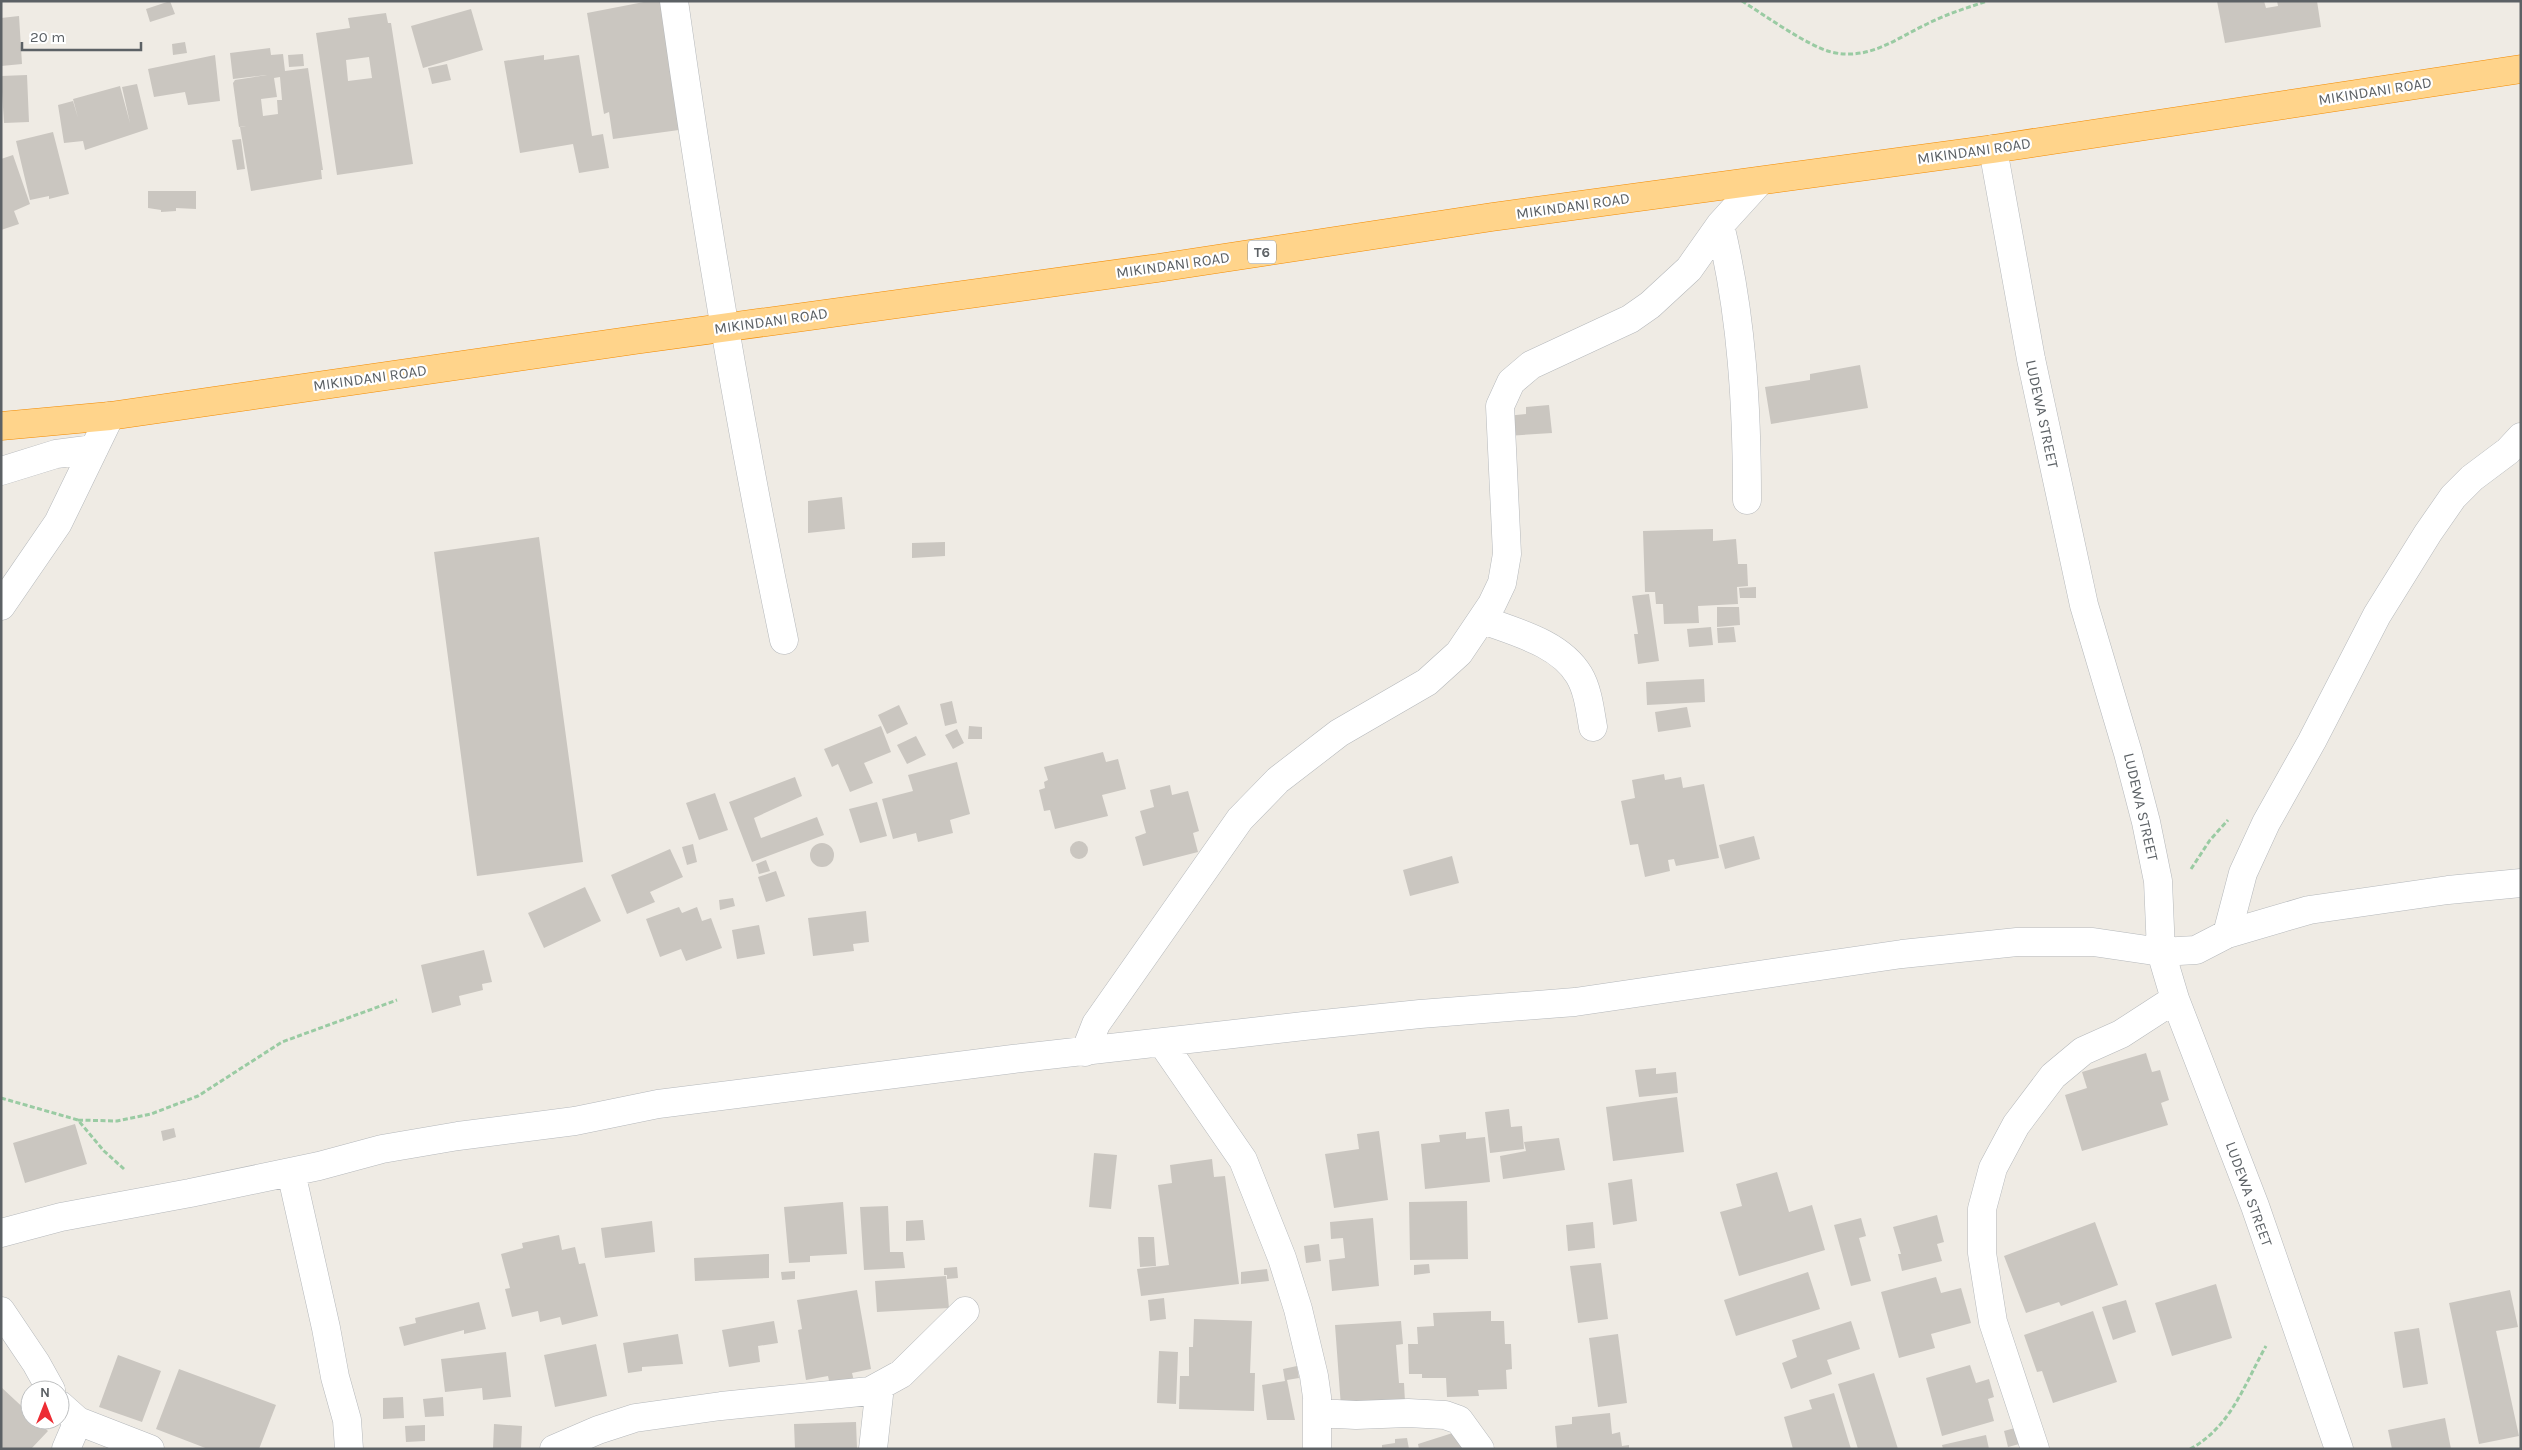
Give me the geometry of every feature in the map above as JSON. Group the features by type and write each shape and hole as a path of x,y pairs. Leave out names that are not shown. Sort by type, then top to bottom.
{"highway":[{"name":"MIKINDANI ROAD","path":"1,426 110,416 1158,268 1492,217 1993,149 2521,69"}],"street":[{"path":"674,1 700,182 784,640"},
{"name":"LUDEWA STREET","path":"1993,149 2011,259 2055,476 2084,605 2128,753 2146,822 2158,881 2161,952 2175,999 2254,1206 2339,1449"},
{"path":"1085,1052 1101,1016 1240,819 1278,780 1339,733 1427,682 1459,653 1483,620 1502,583 1507,554 1500,406 1506,390 1519,373 1531,364 1630,318 1650,305 1689,269 1720,225 1760,181"},
{"path":"1720,225 1732,276 1742,346 1747,418 1747,500"},
{"path":"1,606 58,523 110,416"},
{"path":"2227,934 2243,874 2277,802 2312,742 2377,615 2428,533 2453,497 2472,478 2508,451 2521,438"},
{"path":"1,471 56,454 94,449"},
{"path":"1483,620 1536,640 1565,659 1579,675 1587,696 1593,727"},
{"path":"1,1233 61,1217 291,1172 382,1149 458,1136 575,1121 658,1104 1085,1052 1420,1014 1575,1002 1902,954 2017,942 2093,942 2161,952 2196,950 2227,934 2309,910 2448,890 2521,883"},
{"path":"2035,1449 1993,1322 1982,1253 1982,1209 1993,1168 2016,1125 2053,1076 2083,1051 2121,1034 2175,999"},
{"path":"1163,1044 1243,1160 1282,1258 1298,1309 1314,1376 1318,1413 1318,1449"},
{"path":"291,1172 346,1420 349,1449"},
{"path":"1,1311 45,1380"},
{"path":"558,1448 598,1430 635,1418 721,1406 859,1393 880,1386 901,1374 965,1311"},
{"path":"873,1449 880,1386"},
{"path":"70,1413 150,1449"},
{"path":"1318,1413 1445,1415 1459,1420 1480,1449"},
{"path":"66,1449 68,1430"}],"path":[{"path":"1742,1 1797,35 1830,52 1861,54 1885,47 1928,23 1987,1"},
{"path":"2160,906 2183,879 2224,822 2249,810 2277,802"},
{"path":"1,1098 78,1120 117,1121 152,1114 198,1096 282,1042 397,1000"},
{"path":"78,1120 104,1151 143,1187 160,1198"},
{"path":"2190,1449 2207,1440 2223,1424 2267,1344 2294,1321"}],"building":[{"path":"170,1 175,14 150,22 146,9"},
{"path":"649,1 662,1 679,130 613,139 609,112 604,114 587,13"},
{"path":"2217,1 2264,1 2266,8 2278,6 2277,1 2317,1 2321,27 2225,43"},
{"path":"471,9 483,50 423,68 411,26"},
{"path":"386,13 388,23 391,23 413,164 337,175 316,33 350,28 348,18","holes":["369,57 372,78 348,81 346,60"]},
{"path":"19,16 22,64 1,66 1,18"},
{"path":"185,42 187,53 173,55 172,44"},
{"path":"270,48 271,55 283,54 285,71 308,68 323,170 321,170 322,179 251,191 240,127 246,126 239,127 233,83 235,80 267,75 233,79 230,53","holes":["280,77 282,100 277,100 278,114 263,116 261,99 277,97 274,78"]},
{"path":"303,54 304,66 289,67 288,55"},
{"path":"215,55 220,101 188,105 185,92 154,97 148,69"},
{"path":"544,55 544,60 579,55 592,136 603,134 609,168 579,173 573,144 520,153 504,61"},
{"path":"447,64 451,80 432,84 428,68"},
{"path":"27,75 29,122 4,123 1,76"},
{"path":"137,84 148,129 85,150 83,141 64,143 58,105 73,101 78,118 73,99 120,86 130,123 122,87"},
{"path":"53,132 69,194 49,199 49,196 30,200 16,141"},
{"path":"241,139 245,169 237,170 232,140"},
{"path":"13,155 30,204 14,211 19,224 1,230 1,159"},
{"path":"148,191 196,191 196,209 176,208 176,211 161,212 161,210 148,208"},
{"path":"1860,365 1868,408 1771,424 1765,387 1810,380 1810,374"},
{"path":"1549,405 1552,433 1507,436 1506,416 1526,414 1526,407"},
{"path":"842,497 845,529 808,533 808,501"},
{"path":"1713,529 1713,541 1736,539 1738,564 1747,564 1748,586 1737,587 1738,604 1698,606 1699,623 1664,624 1663,604 1656,604 1655,592 1645,592 1643,531"},
{"path":"539,537 583,862 477,876 434,552"},
{"path":"945,542 945,556 912,558 912,543"},
{"path":"1756,587 1756,598 1740,598 1739,588"},
{"path":"1649,594 1659,661 1638,664 1634,634 1638,634 1632,596"},
{"path":"1717,607 1739,607 1740,625 1717,627"},
{"path":"1711,627 1713,645 1689,647 1687,629"},
{"path":"1734,627 1736,642 1718,643 1717,628"},
{"path":"1704,679 1705,702 1647,705 1646,682"},
{"path":"952,701 957,723 945,726 940,704"},
{"path":"899,705 908,724 887,734 878,715"},
{"path":"1687,707 1691,727 1658,732 1655,712"},
{"path":"881,726 891,752 864,763 873,783 850,792 838,764 832,767 824,749"},
{"path":"969,726 982,727 982,739 968,739"},
{"path":"957,729 964,743 953,749 945,735"},
{"path":"916,736 926,755 907,764 897,745"},
{"path":"1103,752 1106,762 1118,759 1126,789 1102,795 1108,816 1055,829 1050,810 1044,811 1039,790 1045,788 1044,782 1048,780 1044,767"},
{"path":"957,762 970,814 950,820 953,833 918,842 916,833 893,839 882,799 913,791 908,775"},
{"path":"1664,774 1665,780 1681,777 1683,788 1704,784 1719,858 1676,866 1674,859 1668,860 1670,871 1645,877 1638,844 1630,845 1621,801 1635,798 1632,780"},
{"path":"795,777 802,796 754,818 761,838 817,817 824,835 752,862 729,802"},
{"path":"1170,785 1172,795 1188,791 1199,831 1193,833 1198,852 1143,866 1135,837 1146,833 1140,811 1154,807 1150,790"},
{"path":"715,793 728,830 699,840 686,803"},
{"path":"877,802 887,836 860,843 849,809"},
{"path":"1754,836 1760,859 1725,869 1719,845"},
{"path":"1079,841 1085,844 1088,850 1085,856 1079,859 1073,856 1070,850 1073,844"},
{"path":"822,843 827,844 833,850 833,860 827,866 822,867 817,866 811,860 810,855 811,850 817,844"},
{"path":"693,844 697,862 687,865 682,847"},
{"path":"670,849 683,877 650,892 655,902 627,914 611,875"},
{"path":"1452,856 1459,883 1410,896 1403,870"},
{"path":"766,860 770,871 759,874 756,864"},
{"path":"776,871 785,896 766,902 758,877"},
{"path":"585,887 601,921 544,948 528,913"},
{"path":"733,898 735,906 720,910 719,900"},
{"path":"679,907 682,913 697,907 702,921 711,918 722,948 686,961 681,949 660,957 646,919"},
{"path":"866,911 869,942 853,944 854,951 813,956 808,918"},
{"path":"759,925 765,954 737,959 732,930"},
{"path":"484,950 492,982 482,984 483,990 459,996 461,1005 432,1013 421,965"},
{"path":"2146,1053 2152,1072 2160,1070 2169,1100 2161,1103 2168,1125 2082,1151 2065,1095 2087,1088 2082,1072"},
{"path":"1656,1068 1656,1074 1676,1072 1678,1093 1639,1097 1635,1070"},
{"path":"1677,1097 1684,1152 1613,1161 1606,1107"},
{"path":"1509,1109 1511,1127 1522,1126 1524,1149 1490,1153 1485,1112"},
{"path":"75,1124 87,1164 25,1183 13,1143"},
{"path":"174,1128 176,1137 163,1141 161,1131"},
{"path":"1379,1131 1388,1200 1334,1208 1325,1154 1359,1149 1357,1134"},
{"path":"1466,1132 1466,1139 1485,1137 1490,1182 1425,1189 1421,1144 1440,1142 1439,1135"},
{"path":"1559,1138 1565,1170 1503,1179 1500,1156 1526,1151 1524,1142"},
{"path":"1094,1153 1117,1155 1111,1209 1089,1207"},
{"path":"1212,1159 1214,1177 1225,1176 1239,1284 1141,1296 1137,1269 1169,1265 1158,1185 1172,1183 1170,1165"},
{"path":"1777,1172 1789,1212 1812,1205 1825,1250 1739,1276 1720,1212 1742,1206 1736,1184"},
{"path":"1632,1179 1637,1221 1613,1225 1608,1183"},
{"path":"1467,1201 1468,1259 1410,1260 1409,1202"},
{"path":"843,1202 847,1254 810,1256 810,1262 789,1263 784,1207"},
{"path":"888,1206 890,1252 903,1252 905,1268 864,1270 860,1207"},
{"path":"1937,1215 1944,1242 1937,1244 1942,1261 1902,1271 1898,1254 1901,1254 1893,1227"},
{"path":"1373,1218 1379,1286 1332,1291 1329,1260 1345,1258 1343,1238 1331,1239 1330,1222"},
{"path":"1861,1218 1866,1236 1859,1238 1871,1281 1851,1286 1834,1225"},
{"path":"923,1220 925,1240 906,1241 906,1221"},
{"path":"652,1221 655,1252 605,1258 601,1228"},
{"path":"1593,1222 1595,1248 1568,1251 1566,1225"},
{"path":"2095,1222 2118,1285 2061,1306 2059,1302 2026,1313 2004,1256"},
{"path":"559,1235 562,1250 575,1247 579,1264 585,1263 598,1316 562,1325 560,1317 540,1322 538,1311 512,1317 505,1289 510,1288 501,1254 523,1248 522,1243"},
{"path":"1138,1237 1154,1237 1156,1266 1140,1267"},
{"path":"1319,1244 1321,1261 1306,1263 1304,1246"},
{"path":"769,1254 769,1278 695,1281 694,1258"},
{"path":"1601,1263 1608,1319 1578,1323 1570,1266"},
{"path":"1429,1264 1430,1273 1414,1275 1414,1265"},
{"path":"957,1267 958,1278 947,1279 947,1275 944,1275 944,1268"},
{"path":"1267,1269 1269,1281 1241,1284 1241,1272"},
{"path":"795,1271 795,1279 782,1280 781,1272"},
{"path":"1808,1272 1820,1309 1736,1336 1724,1300"},
{"path":"946,1276 949,1308 877,1312 875,1281"},
{"path":"1936,1277 1941,1293 1961,1288 1971,1323 1931,1334 1935,1348 1899,1358 1881,1292"},
{"path":"2216,1284 2232,1338 2172,1356 2155,1303"},
{"path":"857,1290 871,1369 852,1373 854,1381 830,1385 828,1376 806,1380 798,1330 802,1329 797,1300"},
{"path":"2510,1290 2518,1327 2496,1331 2519,1436 2479,1444 2449,1303"},
{"path":"1164,1298 1166,1319 1150,1321 1148,1300"},
{"path":"2126,1300 2136,1332 2113,1340 2102,1307"},
{"path":"479,1302 486,1329 464,1334 464,1330 404,1346 399,1327 416,1323 415,1318"},
{"path":"1491,1311 1491,1321 1504,1321 1505,1344 1511,1344 1512,1369 1506,1370 1507,1389 1478,1390 1479,1396 1447,1397 1446,1378 1422,1378 1422,1374 1409,1374 1408,1344 1418,1344 1417,1327 1434,1326 1433,1313"},
{"path":"2093,1311 2117,1382 2053,1403 2042,1371 2037,1372 2024,1335"},
{"path":"1194,1319 1252,1321 1250,1373 1255,1373 1254,1411 1179,1409 1180,1376 1189,1376 1189,1347 1193,1347"},
{"path":"774,1321 778,1343 758,1346 760,1362 729,1367 722,1330"},
{"path":"1401,1321 1403,1344 1396,1345 1399,1383 1404,1383 1405,1402 1341,1407 1335,1325"},
{"path":"1851,1321 1860,1349 1827,1360 1832,1374 1791,1389 1782,1363 1797,1357 1792,1340"},
{"path":"2419,1328 2428,1384 2403,1388 2394,1332"},
{"path":"678,1334 683,1364 642,1367 642,1371 628,1373 623,1343"},
{"path":"1618,1334 1627,1403 1598,1407 1589,1338"},
{"path":"596,1344 607,1396 555,1407 544,1355"},
{"path":"1159,1351 1178,1352 1176,1404 1157,1403"},
{"path":"506,1352 511,1397 483,1400 482,1388 445,1392 441,1359"},
{"path":"118,1355 161,1371 142,1422 99,1407"},
{"path":"1970,1365 1976,1383 1989,1379 1994,1397 1988,1399 1994,1421 1942,1436 1926,1378"},
{"path":"1297,1366 1299,1378 1287,1380 1295,1420 1267,1420 1262,1385 1285,1381 1283,1369"},
{"path":"179,1369 276,1405 259,1449 208,1449 156,1429"},
{"path":"1874,1373 1898,1449 1858,1449 1838,1384"},
{"path":"1,1387 20,1405 20,1430 48,1431 31,1449 1,1449"},
{"path":"1834,1393 1851,1449 1793,1449 1784,1417 1812,1409 1809,1400"},
{"path":"403,1397 404,1418 383,1419 383,1398"},
{"path":"443,1397 444,1416 425,1417 423,1399"},
{"path":"1610,1413 1612,1434 1620,1432 1622,1446 1629,1445 1629,1449 1557,1449 1555,1426 1572,1424 1572,1417"},
{"path":"2445,1418 2451,1449 2392,1449 2388,1430"},
{"path":"856,1422 857,1449 795,1449 794,1424"},
{"path":"494,1424 522,1426 521,1449 493,1449"},
{"path":"425,1425 425,1441 406,1442 405,1426"},
{"path":"2022,1426 2027,1442 2008,1447 2004,1431"},
{"path":"1462,1430 1468,1449 1419,1449 1418,1444"},
{"path":"1986,1435 1989,1449 1943,1449 1942,1445"},
{"path":"1407,1438 1409,1449 1382,1449 1382,1445 1395,1443 1395,1439"}]}
